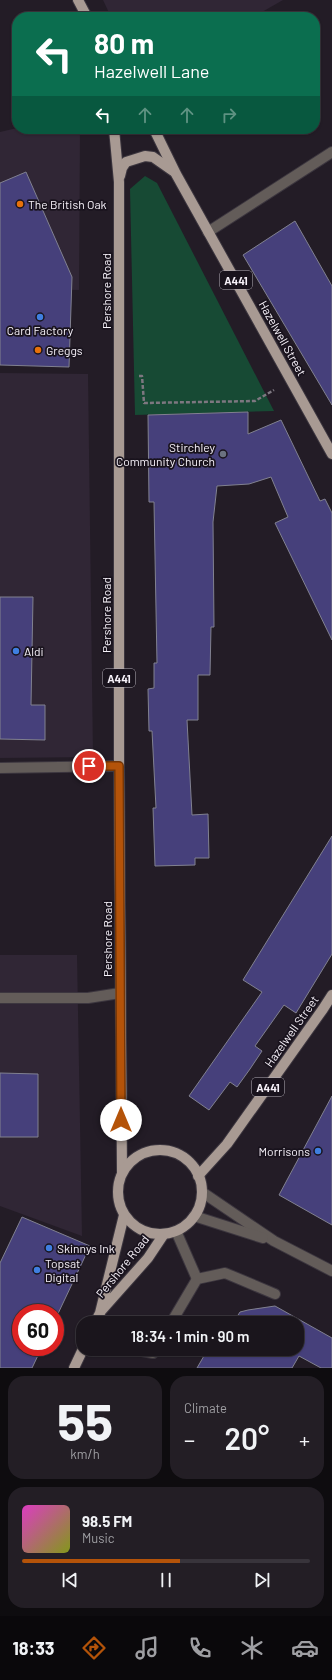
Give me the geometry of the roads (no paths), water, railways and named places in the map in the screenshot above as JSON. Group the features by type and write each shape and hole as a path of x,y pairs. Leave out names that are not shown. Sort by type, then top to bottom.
{"main road":[{"path":"78,0 85,12"},
{"name":"Pershore Road","path":"114,134 119,182 119,766 122,1173"},
{"name":"Hazelwell Street","path":"156,134 176,174 332,454"},
{"name":"A441","path":"119,182 124,165 137,158 145,156 153,157 176,174"},
{"name":"Hazelwell Street","path":"198,1176 227,1144 332,995"},
{"path":"156,1150 173,1152 180,1155 193,1167 198,1176 202,1192 200,1203 194,1216 188,1223 176,1231 164,1234 154,1234 135,1226 124,1215 119,1203 118,1184 122,1173 131,1161 143,1154 156,1150"},
{"name":"Pershore Road","path":"98,1316 124,1215"},
{"name":"Pershore Road","path":"100,1313 148,1258 164,1234"},
{"path":"74,1368 80,1356"}],"street":[{"path":"208,232 332,152"},
{"path":"0,768 119,766"},
{"path":"0,998 88,998 120,993"},
{"path":"202,1192 274,1242 332,1271"},
{"path":"194,1216 274,1242"},
{"path":"176,1231 197,1280"},
{"path":"176,1316 197,1280 225,1273 275,1294"}],"place":[{"name":"The British Oak","path":"20,204"},
{"name":"Card Factory","path":"40,317"},
{"name":"Greggs","path":"38,350"},
{"name":"Stirchley Community Church","path":"223,454"},
{"name":"Aldi","path":"16,651"},
{"name":"Morrisons","path":"318,1151"},
{"name":"Skinnys Ink","path":"49,1248"},
{"name":"Topsat Digital","path":"37,1270"}]}
